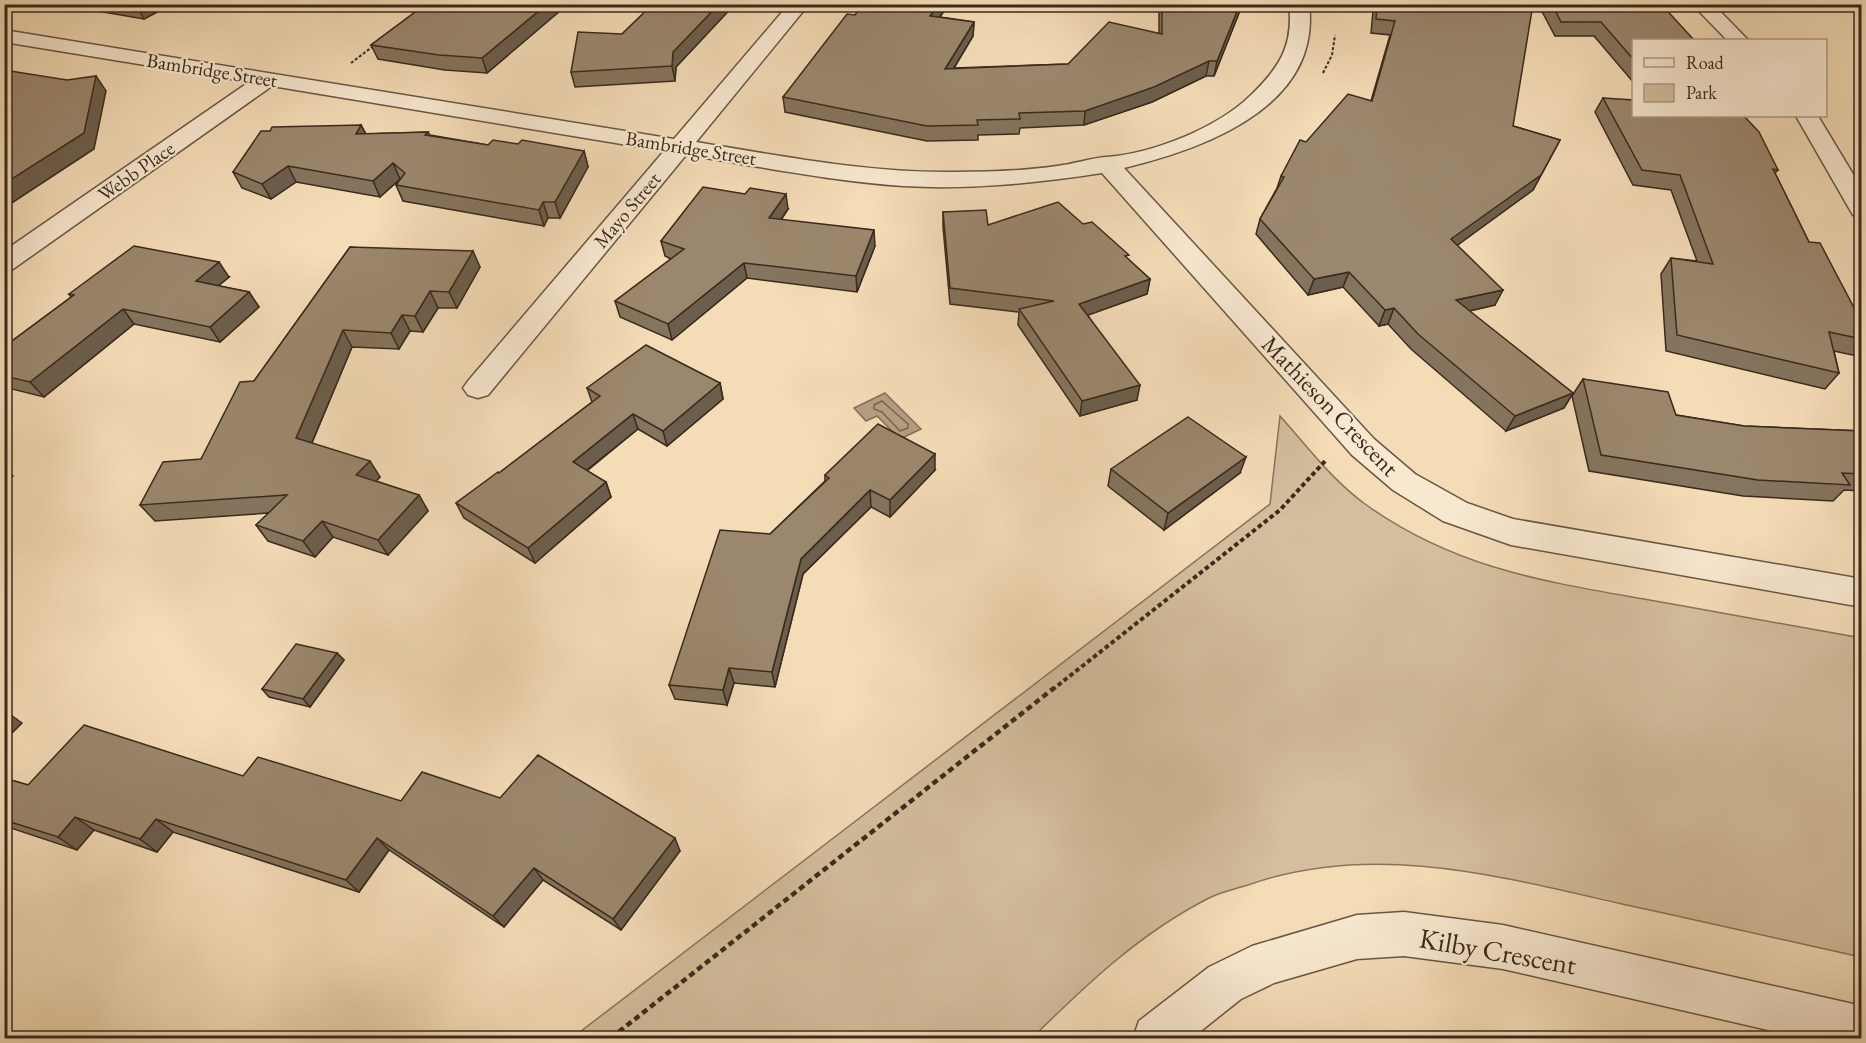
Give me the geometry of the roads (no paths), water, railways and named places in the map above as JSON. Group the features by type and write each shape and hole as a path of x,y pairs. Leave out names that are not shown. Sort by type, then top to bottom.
{"street":[{"name":"Mayo Street","path":"478,388 800,4"},
{"name":"Bambridge Street","path":"4,36 829,171 909,179 990,179 1070,171 1137,159 1191,142 1235,120 1268,94 1290,65 1300,36 1299,4"},
{"path":"1703,7 1737,39"},
{"name":"Webb Place","path":"4,263 268,79"},
{"path":"1808,117 1862,210"},
{"name":"Mathieson Crescent","path":"1107,165 1350,434 1404,482 1455,512 1511,532 1862,593"},
{"name":"Kilby Crescent","path":"1156,1038 1226,983 1268,962 1357,937 1404,934 1503,947 1862,1029"}],"water":[{"path":"885,393 921,429 900,439 877,416 866,421 854,408"}]}
